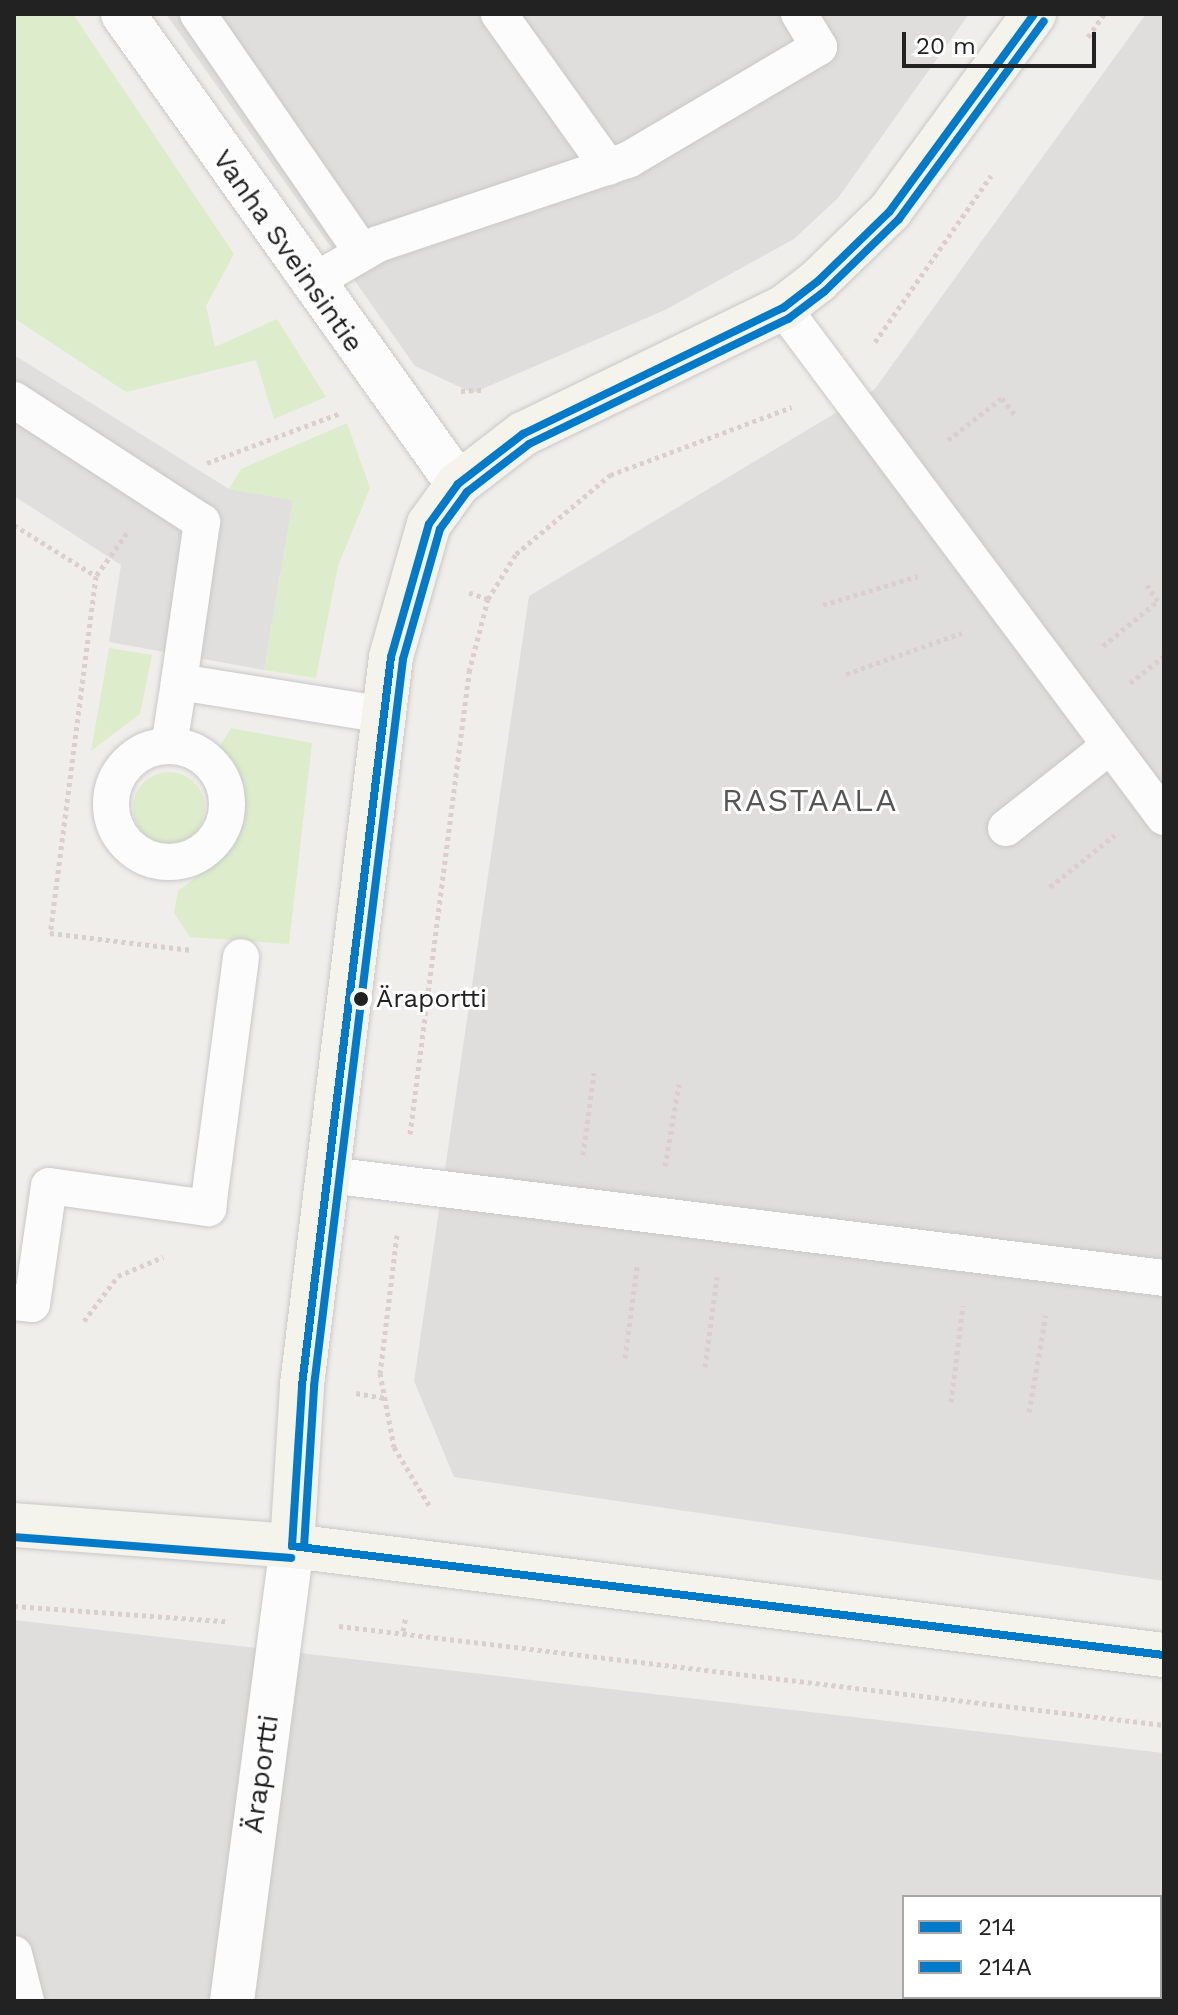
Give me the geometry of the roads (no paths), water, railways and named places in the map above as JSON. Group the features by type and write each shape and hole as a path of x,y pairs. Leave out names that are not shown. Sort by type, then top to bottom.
{"street":[{"name":"Vanha Sveinsintie","path":"123,14 399,409 458,484"},
{"path":"292,1546 302,1385 384,715 411,572 429,524 458,484 489,457 572,406 783,308 890,211 1034,14"},
{"path":"14,1525 151,1540 292,1546 417,1565 1164,1655"},
{"name":"Äraportti","path":"232,2001 292,1546"}],"lane":[{"path":"198,14 363,253"},
{"path":"499,14 608,167"},
{"path":"311,283 363,253 608,167 819,47 799,14"},
{"path":"783,308 904,475 1159,810"},
{"path":"14,400 202,522 169,746"},
{"path":"179,682 384,715"},
{"path":"1006,828 1110,746"},
{"path":"23,1303 49,1186 208,1208 241,957"},
{"path":"329,1175 1164,1278"},
{"path":"14,1954 26,2001"}],"place":[{"name":"Äraportti","path":"361,999"}],"district":[{"name":"RASTAALA","path":"810,800"}]}
